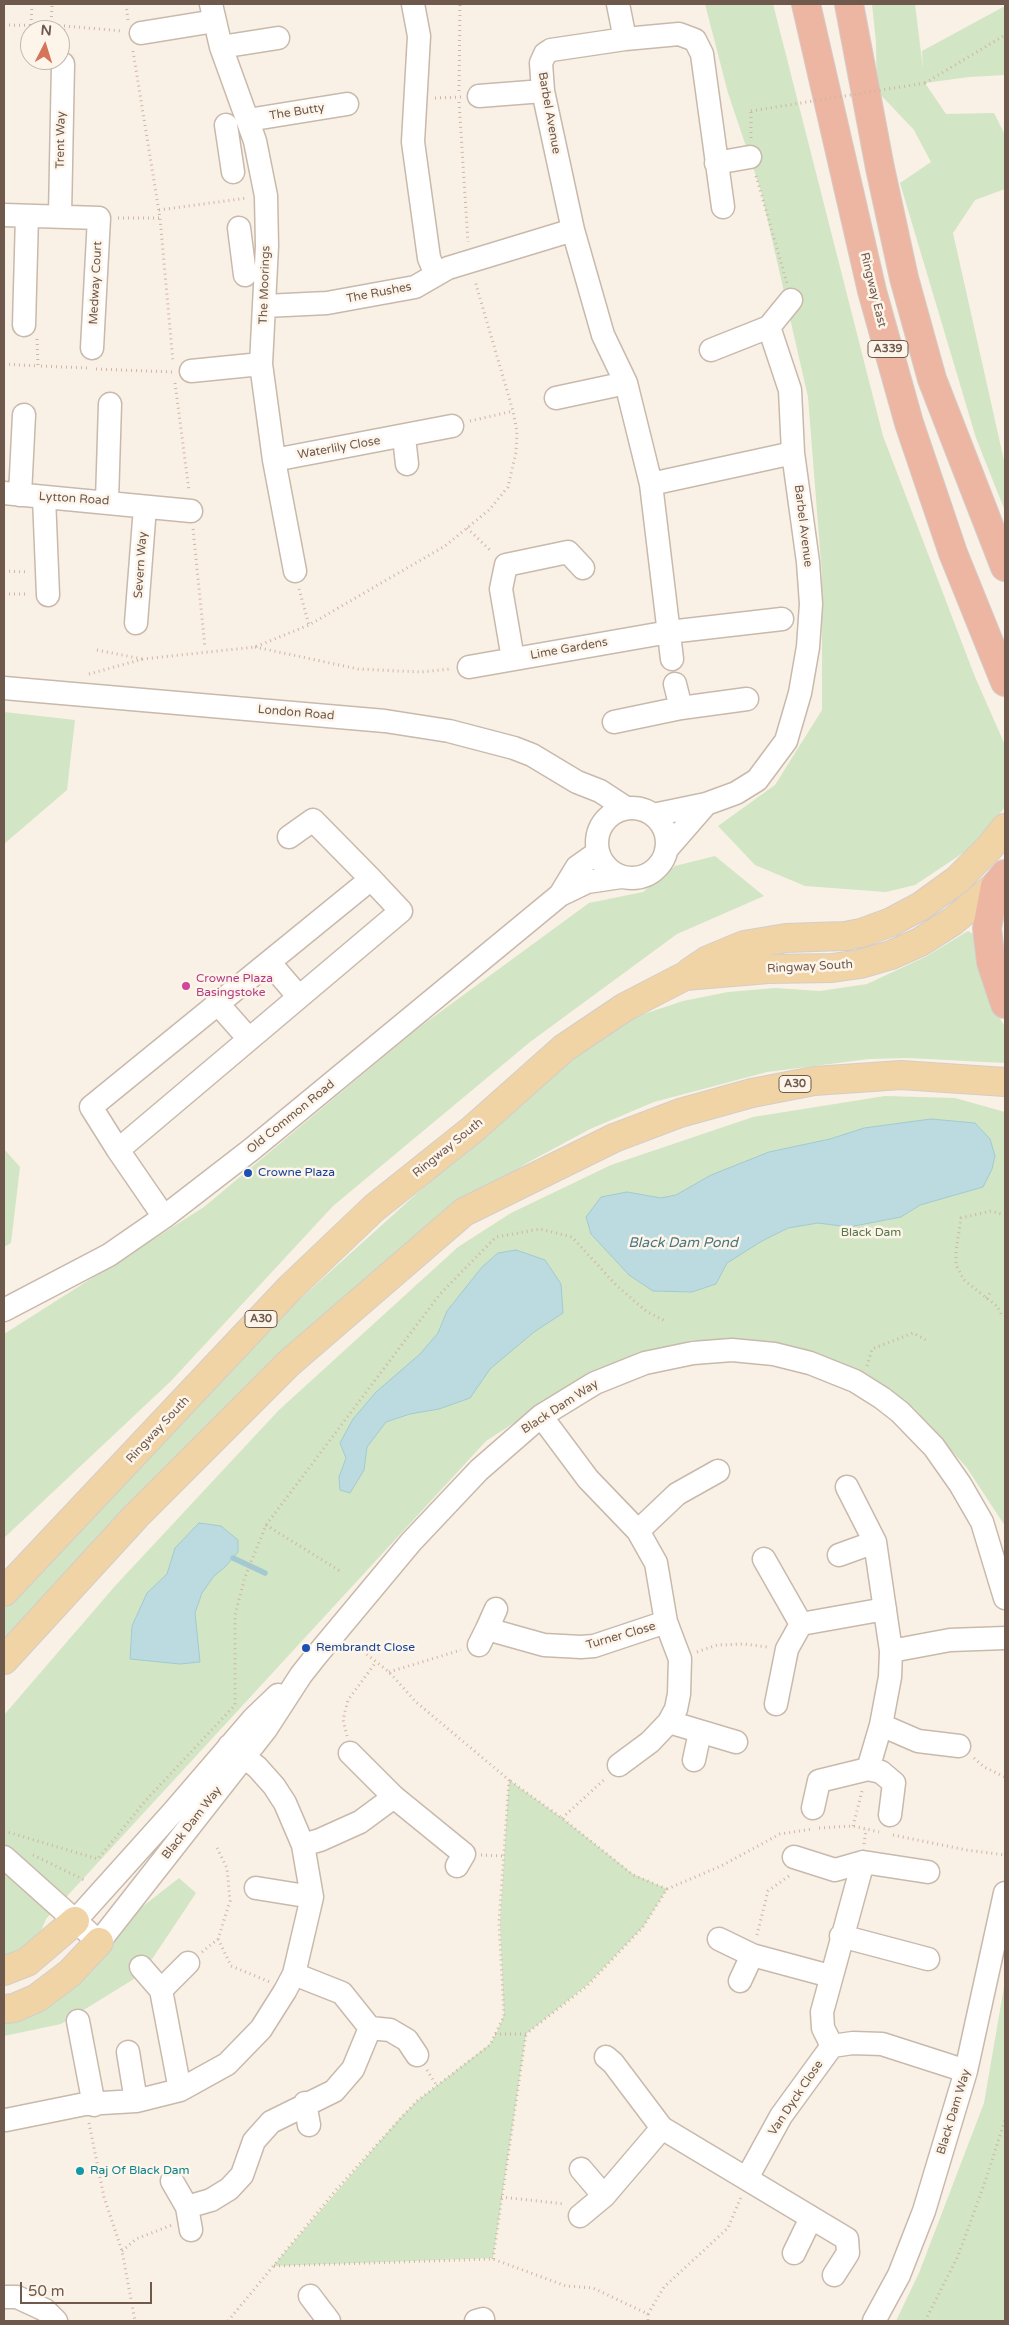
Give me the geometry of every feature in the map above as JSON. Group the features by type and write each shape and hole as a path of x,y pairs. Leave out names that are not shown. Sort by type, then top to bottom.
{"highway":[{"name":"Ringway East","path":"805,4 872,290 910,423 952,553 1005,682"},
{"name":"A339","path":"849,4 880,168 904,278 932,380 1005,567"},
{"path":"1000,880 988,918 987,939 994,975 1005,1004"}],"main road":[{"path":"685,976 708,960 744,945 786,938 845,936 861,933 891,922 921,906 957,880 990,847 1005,828"},
{"name":"Ringway South","path":"4,1592 290,1288 374,1208 473,1129 564,1048 625,1007 685,976 768,969 832,968 875,960 905,949 953,921 1000,880"},
{"name":"A30","path":"4,1660 136,1516 289,1364 464,1212 594,1146 680,1113 752,1093 797,1083 841,1078 901,1075 1005,1082"},
{"path":"4,1570 125,1465"},
{"path":"4,1680 136,1516"},
{"path":"4,1972 27,1962 75,1921"},
{"path":"4,2009 14,2008 37,1998 70,1973 99,1942"}],"street":[{"path":"413,4 419,36 413,142 429,258 436,275"},
{"path":"618,4 624,39"},
{"path":"136,32 213,12"},
{"name":"The Moorings","path":"213,12 221,46 255,141 266,196 267,246 261,364 274,460 295,571"},
{"name":"Barbel Avenue","path":"651,484 626,383 603,335 573,230 543,91 541,63 545,54 552,50 624,39 679,34 690,36 699,45 702,54 722,207"},
{"path":"221,46 278,38"},
{"name":"Trent Way","path":"60,215 63,70"},
{"path":"479,96 543,91"},
{"name":"The Butty","path":"248,120 347,104"},
{"path":"226,125 231,161 255,141"},
{"path":"716,164 750,157"},
{"path":"4,215 60,215 100,218"},
{"path":"24,325 27,216"},
{"name":"Medway Court","path":"92,348 100,218"},
{"path":"239,228 245,275"},
{"name":"The Rushes","path":"265,306 328,303 415,287 436,275 471,260 573,230"},
{"path":"242,251 267,246"},
{"path":"711,350 769,328 791,300"},
{"name":"Barbel Avenue","path":"653,815 706,804 736,792 757,780 771,764 786,741 800,693 808,647 811,604 808,562 793,453 790,390 769,328"},
{"path":"191,371 261,364"},
{"path":"556,398 626,383"},
{"path":"107,502 110,404"},
{"path":"12,494 24,416"},
{"name":"Waterlily Close","path":"274,460 452,426"},
{"path":"404,436 407,464"},
{"path":"672,659 651,484 793,453"},
{"name":"Lytton Road","path":"12,494 107,502 191,512"},
{"path":"44,497 48,595"},
{"name":"Severn Way","path":"136,623 145,506"},
{"path":"513,659 501,589 506,565 568,552 584,568"},
{"name":"Lime Gardens","path":"469,667 669,632 782,619"},
{"path":"675,684 681,708"},
{"name":"London Road","path":"4,688 385,720 449,731 514,748 532,755 577,782 600,791 626,808"},
{"path":"614,722 681,708 747,699"},
{"name":"London Road","path":"577,782 590,801 598,842"},
{"name":"Barbel Avenue","path":"666,850 706,804"},
{"path":"626,808 644,810 653,815 661,823 666,834 666,850 656,869 645,876 634,878 621,876 607,868 598,842 605,819 615,812 626,808"},
{"path":"118,1150 401,911 313,820 289,837"},
{"name":"Old Common Road","path":"560,895 577,867 598,842"},
{"name":"Old Common Road","path":"4,1310 109,1254 164,1217 252,1150 560,895 587,882 621,876"},
{"path":"164,1217 92,1108 371,879"},
{"path":"270,962 299,997"},
{"path":"218,1004 249,1039"},
{"name":"Black Dam Way","path":"75,1921 173,1812 236,1751 266,1729 300,1675 412,1542 458,1492 510,1441 542,1416 595,1383 645,1363 693,1352 732,1350 759,1352 820,1367 855,1381 882,1398 900,1412 934,1447 960,1484 982,1522 1005,1598"},
{"name":"Turner Close","path":"542,1416 588,1479 638,1531 656,1563 666,1622 680,1659 679,1694 676,1709 669,1722 650,1742 619,1765"},
{"path":"638,1531 682,1486 718,1471"},
{"path":"847,1487 875,1542 892,1651 890,1677 881,1725 868,1769"},
{"path":"839,1555 875,1542"},
{"path":"764,1559 801,1624"},
{"path":"801,1624 845,1626 886,1609"},
{"name":"Turner Close","path":"487,1627 544,1645 569,1648 594,1646 666,1622"},
{"path":"776,1704 787,1649 801,1624"},
{"path":"892,1651 950,1640 1005,1638"},
{"path":"669,1722 736,1742"},
{"path":"881,1725 918,1741 959,1746"},
{"path":"694,1760 700,1732"},
{"path":"6,2120 38,2106 136,2101 180,2090 227,2064 261,2029 290,1983 312,1897 303,1845 285,1803 274,1786 257,1767 236,1751"},
{"name":"Black Dam Way","path":"99,1942 236,1751"},
{"path":"350,1753 394,1797 464,1854 458,1866"},
{"path":"813,1808 819,1781 868,1769 881,1772 894,1783 890,1815"},
{"path":"303,1845 320,1840 360,1822 394,1797"},
{"path":"4,1857 99,1942"},
{"path":"795,1866 835,1870 863,1862 928,1872"},
{"path":"863,1862 830,1976 822,2012 822,2028 832,2046 853,2043 882,2044 966,2071"},
{"path":"256,1888 312,1897"},
{"name":"Black Dam Way","path":"874,2321 899,2274 924,2211 966,2071 1005,1893"},
{"path":"841,1936 928,1959"},
{"path":"718,1939 752,1955 830,1976"},
{"path":"740,1981 752,1955"},
{"path":"161,1990 188,1963"},
{"path":"141,1966 161,1990 180,2090"},
{"path":"290,1983 342,1993 370,2028 390,2030 407,2040 417,2055"},
{"path":"78,2021 89,2104"},
{"path":"172,2181 188,2219 211,2200 229,2189 242,2174 254,2141 271,2122 305,2103 334,2091 353,2069 370,2028"},
{"name":"Van Dyck Close","path":"748,2178 781,2116 832,2046"},
{"path":"128,2052 136,2101"},
{"path":"613,2058 662,2128 847,2238 848,2252 834,2275"},
{"path":"305,2103 310,2125"},
{"path":"580,2216 604,2196 662,2128"},
{"path":"582,2169 604,2196"},
{"path":"794,2253 811,2218"},
{"path":"310,2296 329,2321"},
{"path":"4,2297 16,2297 45,2310 56,2321"}],"path":[{"path":"31,20 32,4"},
{"path":"51,20 52,4"},
{"path":"126,4 136,32 160,218 174,372 205,648"},
{"path":"460,4 459,97 468,242"},
{"path":"4,25 20,25"},
{"path":"70,26 136,32"},
{"path":"791,300 770,217 750,157 751,111 925,83 1005,35"},
{"path":"159,210 266,196"},
{"path":"100,218 160,218"},
{"path":"84,675 143,659 255,647 309,625 445,546 489,510 508,487 516,452 517,432 513,411 475,281"},
{"path":"4,364 38,366"},
{"path":"452,426 513,411"},
{"path":"468,528 506,565"},
{"path":"295,571 309,625"},
{"path":"255,647 358,669 422,672 469,667"},
{"path":"97,650 143,659"},
{"path":"1001,1314 998,1307 964,1280 956,1265 961,1218 991,1211 1005,1215"},
{"path":"4,1831 98,1859 146,1800 235,1705 234,1615 254,1554 266,1525 440,1294 496,1237 540,1229 572,1237 617,1286 646,1311 665,1321"},
{"path":"986,1298 990,1293"},
{"path":"866,1370 872,1349 913,1332 926,1340"},
{"path":"266,1525 340,1571"},
{"path":"389,1672 487,1627"},
{"path":"680,1659 718,1645 744,1644 787,1649"},
{"path":"355,1645 389,1672 416,1702 509,1780 562,1818 633,1875 667,1889 643,1927 586,1986 526,2034 495,2034"},
{"path":"350,1753 343,1720 348,1700 376,1662"},
{"path":"959,1746 984,1767 1005,1777"},
{"path":"562,1818 619,1765"},
{"path":"853,1826 868,1769"},
{"path":"228,2321 336,2190 417,2101 490,2045 504,2016 499,1922 509,1780"},
{"path":"188,1963 218,1939 230,1901 228,1868 217,1848"},
{"path":"966,1850 1005,1855"},
{"path":"30,1853 92,1884"},
{"path":"752,1955 768,1891 795,1866"},
{"path":"218,1939 231,1966 268,1981 290,1983"},
{"path":"493,2259 526,2034"},
{"path":"89,2104 104,2197 122,2251 135,2321"},
{"path":"925,2321 958,2256 1005,2120"},
{"path":"648,2321 648,2314 664,2287 728,2228 748,2178"},
{"path":"501,2197 562,2202 572,2207 580,2216"},
{"path":"122,2251 136,2239 188,2219"},
{"path":"273,2266 493,2259 566,2286 593,2288 648,2314"}],"green space":[{"path":"705,4 773,4 883,436 975,677 1005,745 1005,807 975,845 915,885 886,892 805,886 755,865 718,826 775,785 822,710 822,575 808,397 761,191 728,93"},
{"path":"872,4 915,4 923,69 922,51 1005,6 1005,75 969,77 925,83 946,114 994,113 1005,135 1005,189 975,200 953,233 1005,465 1005,511 976,438 900,183 931,162 914,130 877,91 876,42"},
{"path":"4,712 75,720 67,790 4,844"},
{"path":"715,856 764,896 677,934 530,1042 333,1206 171,1381 4,1538 4,1334 204,1207 417,1029 589,903 643,892 675,866"},
{"path":"968,931 973,934 980,970 988,997 1005,1027 1005,1063 908,1058 869,1059 767,1072 654,1102 590,1129 527,1163 452,1213 4,1647 4,1608 290,1308 537,1085 632,1018 683,1001 728,992 775,988 820,991 867,984 927,956"},
{"name":"Black Dam","path":"885,1096 955,1098 1005,1112 1005,1526 967,1468 914,1408 848,1367 779,1346 692,1340 591,1373 486,1441 46,1919 39,1936 22,1950 4,1958 4,1715 115,1586 279,1410 458,1247 511,1213 611,1165 753,1117"},
{"path":"4,1149 20,1167 11,1243 4,1247"},
{"path":"509,1780 562,1818 633,1874 667,1889 643,1927 587,1985 526,2034 493,2258 273,2266 399,2119 417,2101 490,2044 496,2034 504,2015 500,1922"},
{"path":"179,1878 196,1893 142,1974 61,2024 4,2036 4,2015"},
{"path":"1005,1981 1005,2321 896,2321 919,2273 984,2103"}],"water":[{"name":"Black Dam Pond","path":"931,1119 975,1123 990,1139 995,1156 992,1169 983,1187 920,1205 901,1217 849,1227 818,1223 788,1228 762,1241 727,1263 716,1284 692,1292 653,1291 629,1275 591,1234 586,1217 601,1197 627,1192 661,1198 676,1195 711,1175 769,1152 830,1139 864,1128"},
{"path":"516,1250 545,1260 561,1284 563,1313 534,1332 490,1369 470,1398 439,1409 410,1414 386,1422 367,1447 364,1470 350,1493 340,1490 339,1477 346,1458 340,1443 353,1419 376,1392 420,1354 438,1333 447,1311 482,1267 498,1253"},
{"path":"199,1523 221,1526 238,1540 238,1552 214,1576 202,1593 195,1613 200,1662 180,1664 130,1659 132,1626 147,1593 167,1574 175,1548"}],"waterway":[{"path":"233,1558 265,1573"}],"place":[{"name":"Crowne Plaza Basingstoke","path":"186,986"},
{"name":"Crowne Plaza","path":"248,1173"},
{"name":"Rembrandt Close","path":"306,1648"},
{"name":"Raj Of Black Dam","path":"80,2171"}]}
